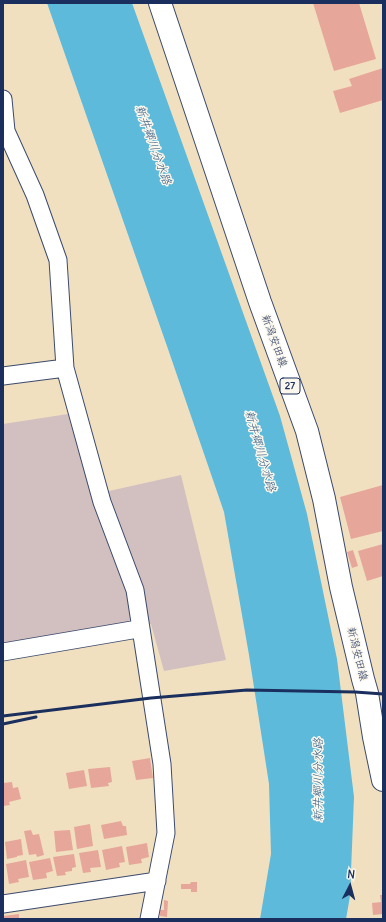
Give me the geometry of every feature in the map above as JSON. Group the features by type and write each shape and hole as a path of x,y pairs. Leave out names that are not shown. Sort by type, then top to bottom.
{"main road":[{"name":"新潟安田線","path":"160,3 260,302 307,431 324,499 341,587 367,693 383,780"}],"street":[{"path":"3,99 4,132 35,195 58,260 65,368 102,502 135,590 162,764 166,833 149,919"},
{"path":"3,376 65,368"},
{"path":"3,652 132,630 141,630"},
{"path":"3,904 156,881"}],"shaded area":[{"path":"68,414 91,495 181,475 226,660 164,671 151,624 3,644 3,424"}],"water":[{"name":"新井郷川分水路","path":"47,3 132,3 280,416 307,514 337,659 354,797 350,896 346,919 260,919 271,854 269,784 249,655 224,512"}],"building":[{"path":"313,3 359,3 376,59 334,71"},
{"path":"383,68 383,100 340,113 333,91 352,86 349,79"},
{"path":"383,485 383,531 351,539 340,497"},
{"path":"383,544 383,576 367,581 358,551"},
{"path":"353,550 358,566 352,568 347,552"},
{"path":"150,758 153,778 136,780 132,761"},
{"path":"110,767 112,782 108,783 109,786 91,788 88,769"},
{"path":"84,770 87,786 69,789 66,773"},
{"path":"12,782 13,788 18,787 21,799 9,802 10,805 3,806 3,783"},
{"path":"121,821 123,826 126,826 127,835 104,839 101,825"},
{"path":"90,824 93,846 77,849 74,827"},
{"path":"31,830 33,835 39,834 44,855 37,857 36,854 29,855 24,831"},
{"path":"70,830 73,850 56,852 54,831"},
{"path":"21,839 23,855 7,859 5,842"},
{"path":"147,843 149,857 141,859 142,863 129,865 126,847"},
{"path":"122,846 125,862 119,863 120,867 106,870 102,850"},
{"path":"98,850 101,867 90,868 91,872 83,873 79,853"},
{"path":"74,854 76,867 72,868 72,871 65,872 66,875 57,876 53,857"},
{"path":"50,858 53,871 46,873 47,878 33,880 29,862"},
{"path":"26,860 29,877 18,879 19,882 9,884 6,864"},
{"path":"191,882 197,882 197,892 191,892 191,889 181,889 181,884 190,884"},
{"path":"380,895 383,895 383,914 373,915 372,903 381,902"},
{"path":"164,900 168,901 167,917 160,916 160,910 164,910"},
{"path":"19,914 19,919 3,919 3,916"}],"railway":[{"path":"3,716 151,698 247,690 383,694"},
{"path":"3,724 36,717"}]}
